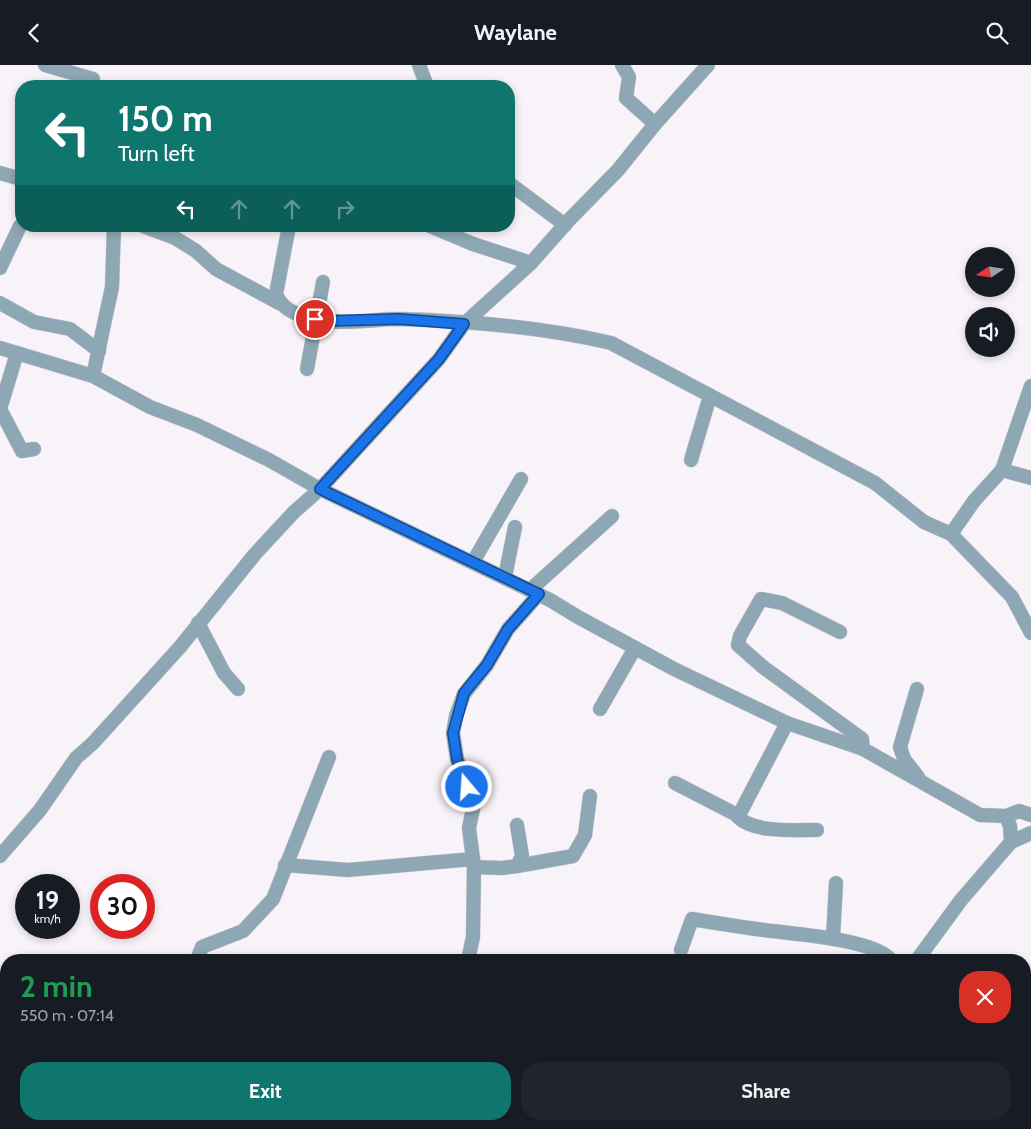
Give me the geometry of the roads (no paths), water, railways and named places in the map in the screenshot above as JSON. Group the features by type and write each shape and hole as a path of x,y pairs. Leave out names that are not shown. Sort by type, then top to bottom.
{"street":[{"path":"45,65 86,80"},
{"path":"89,65 93,80"},
{"path":"419,65 425,80"},
{"path":"622,65 628,77 626,98 655,124"},
{"path":"0,856 40,810 76,758 93,743 198,623 255,554 294,512 320,489 439,359 464,324 531,263 618,170 655,124 708,65"},
{"path":"0,173 15,177"},
{"path":"515,188 565,225"},
{"path":"0,268 17,232"},
{"path":"93,376 112,287 114,232"},
{"path":"159,232 175,238 196,251 216,269 280,303"},
{"path":"289,232 276,294 285,309 315,319 328,321 399,319 464,324 579,335 611,343 875,483 924,522 951,534 1012,597 1022,612 1031,633"},
{"path":"446,232 531,263"},
{"path":"307,369 323,282"},
{"path":"0,303 34,323 70,329 99,351"},
{"path":"0,348 93,376 150,407 197,425 269,460 320,489 535,592 635,648 787,723 863,749 980,815 1006,816 1019,811 1031,815"},
{"path":"17,353 0,409 9,422 22,451 34,449"},
{"path":"951,534 974,501 1002,470 1031,386"},
{"path":"691,460 710,396"},
{"path":"1002,470 1031,478"},
{"path":"473,562 521,479"},
{"path":"469,954 473,937 474,863 469,829 474,804 457,759 453,733 456,716 464,693 487,665 508,629 535,592 612,516"},
{"path":"505,577 515,527"},
{"path":"840,632 782,603 761,599 740,636 738,645 763,667 862,739 863,749"},
{"path":"198,623 224,673 238,689"},
{"path":"600,709 635,648"},
{"path":"918,689 900,747 904,759 921,782"},
{"path":"738,815 787,723"},
{"path":"199,954 202,947 243,931 262,913 273,899 329,757"},
{"path":"676,783 738,815 745,825 787,831 817,829"},
{"path":"285,865 348,870 474,863 502,868 573,856 585,835 590,796"},
{"path":"1006,816 1010,826 1011,842"},
{"path":"517,825 522,855 517,865"},
{"path":"922,954 962,900 1011,842 1031,833"},
{"path":"833,939 836,883"},
{"path":"680,950 692,919 833,939 861,945 883,954"}]}
